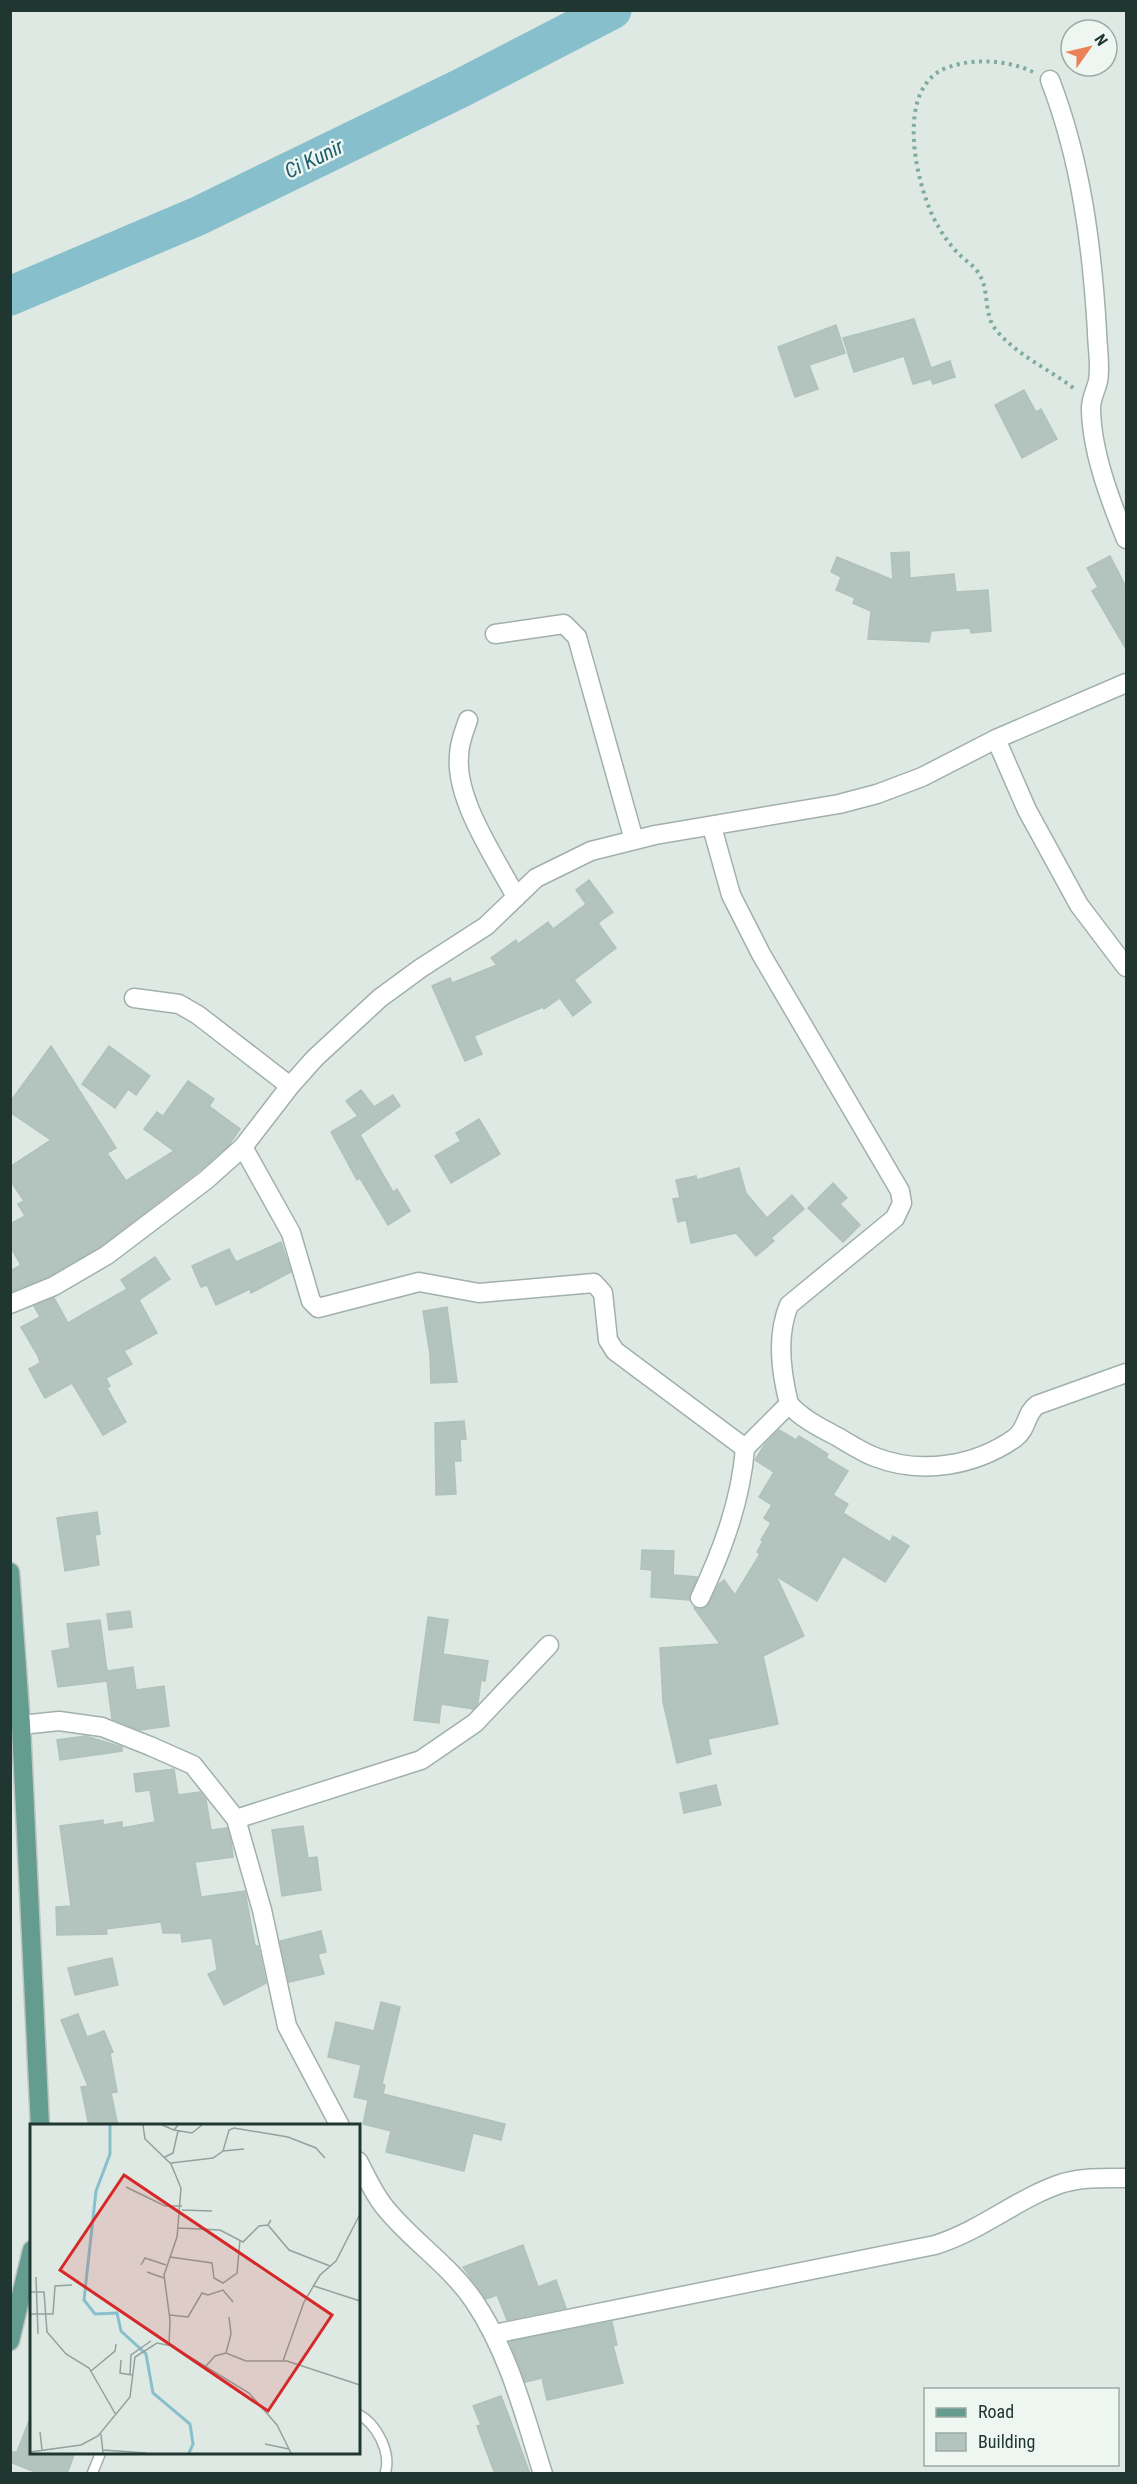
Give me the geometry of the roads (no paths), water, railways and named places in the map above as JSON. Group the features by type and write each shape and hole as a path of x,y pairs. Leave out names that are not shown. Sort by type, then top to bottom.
{"main road":[{"path":"10,1572 21,1725 40,2124"},
{"path":"10,2341 30,2258"}],"street":[{"path":"1050,80 1062,111 1079,175 1095,294 1098,379 1091,406 1098,453 1110,502 1126,539"},
{"path":"495,634 564,624 577,637 634,840"},
{"path":"10,1304 54,1286 107,1255 206,1179 243,1147 290,1086 380,998 486,926 536,878 591,851 634,840 839,804 877,794 922,777 996,739 1126,683"},
{"path":"468,720 458,758 465,795 516,897"},
{"path":"996,739 1027,810 1078,905 1126,967"},
{"path":"712,827 720,864 731,895 761,954 900,1191 902,1203 896,1218 789,1305 783,1321 780,1343 789,1404 810,1422 875,1457 922,1466 952,1466 1003,1445 1017,1436 1024,1429 1029,1411 1037,1405 1126,1373"},
{"path":"134,998 179,1004 198,1015 290,1086"},
{"path":"243,1147 291,1233 315,1306 324,1307 419,1282 479,1293 594,1283 603,1293 608,1340 615,1351 745,1448"},
{"path":"700,1598 733,1511 745,1448 789,1404"},
{"path":"236,1819 421,1760 475,1723 549,1645"},
{"path":"21,1725 59,1721 102,1727 193,1765 236,1819 262,1910 287,2026 339,2124"},
{"path":"360,2165 384,2206 448,2269 473,2300 494,2334 509,2368 543,2474"},
{"path":"494,2334 935,2246 978,2228 1061,2184 1094,2177 1126,2178"}],"lane":[{"path":"360,2416 375,2429 383,2444 387,2459 385,2474"},
{"path":"93,2474 100,2454"}],"waterway":[{"name":"Ci Kunir","path":"10,296 198,216 461,88 612,10"}]}
